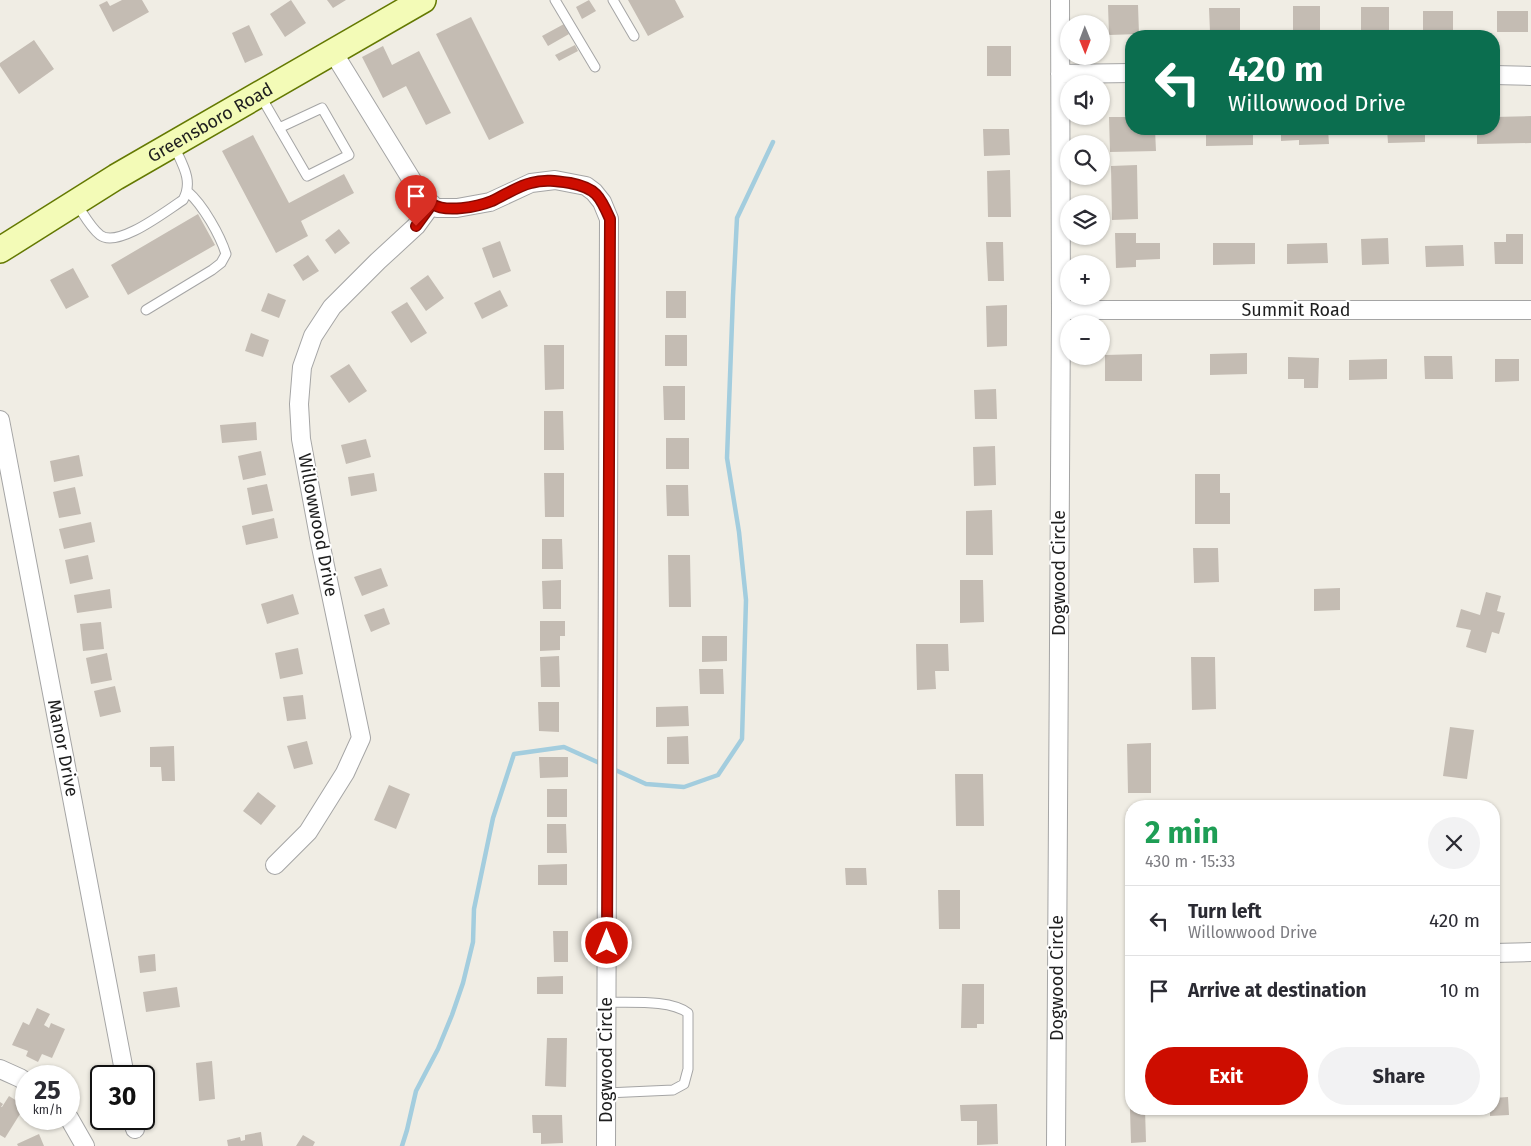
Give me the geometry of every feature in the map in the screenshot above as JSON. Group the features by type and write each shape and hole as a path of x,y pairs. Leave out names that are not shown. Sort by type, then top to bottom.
{"main road":[{"name":"Greensboro Road","path":"0,250 75,202 418,1"}],"street":[{"name":"Dogwood Circle","path":"1056,1146 1061,310 1060,0"},
{"path":"333,52 426,203 432,204"},
{"path":"1060,74 1125,73"},
{"path":"1500,75 1531,76"},
{"name":"Dogwood Circle","path":"432,204 438,208 457,208 490,202 531,183 555,180 586,186 602,202 610,219 606,1146"},
{"name":"Willowwood Drive","path":"275,865 308,832 345,773 361,738 320,542 301,439 299,404 302,367 312,336 332,306 416,226 432,204"},
{"name":"Summit Road","path":"1061,310 1531,310"},
{"name":"Manor Drive","path":"0,420 123,1065"},
{"path":"1500,953 1531,952"},
{"path":"0,1070 15,1076"},
{"path":"76,1130 85,1146"}],"lane":[{"path":"555,0 595,67"},
{"path":"613,0 634,36"},
{"path":"259,94 307,176 349,155 322,108 279,128"},
{"path":"75,202 104,238 112,239 131,233 183,200 188,192 187,174 173,144"},
{"path":"146,310 221,264 226,254 217,234 199,204 188,192"},
{"path":"606,1002 666,1005 680,1007 688,1013 688,1069 684,1084 673,1090 606,1093"}],"building":[{"path":"122,0 142,0 149,12 113,32 99,5 107,1 110,6"},
{"path":"291,0 306,23 285,37 270,14"},
{"path":"327,0 346,0 333,8"},
{"path":"589,0 596,11 582,19 576,7"},
{"path":"628,0 675,0 684,17 648,36"},
{"path":"1108,5 1138,5 1139,30 1125,30 1125,34 1110,35"},
{"path":"1293,6 1320,6 1320,30 1293,30"},
{"path":"1361,7 1389,7 1389,30 1361,30"},
{"path":"1209,8 1240,8 1240,30 1210,30"},
{"path":"1423,11 1453,11 1453,30 1423,30"},
{"path":"1497,11 1528,11 1528,32 1500,32 1500,30 1497,30"},
{"path":"471,17 524,123 489,140 436,34"},
{"path":"564,24 569,34 548,46 542,36"},
{"path":"249,25 263,55 245,63 232,33"},
{"path":"34,40 54,69 19,94 0,66 0,63"},
{"path":"575,45 578,51 559,61 555,55"},
{"path":"383,46 392,65 419,51 451,113 426,125 406,86 383,98 362,57"},
{"path":"987,46 1011,46 1011,76 987,76"},
{"path":"1531,116 1531,143 1477,144 1477,135 1500,135 1500,117"},
{"path":"1110,117 1125,117 1125,135 1155,135 1156,151 1110,152"},
{"path":"983,129 1009,129 1010,155 984,156"},
{"path":"253,135 289,203 344,174 354,193 301,221 308,236 276,253 222,151"},
{"path":"1206,135 1253,135 1253,145 1206,146"},
{"path":"1281,135 1328,135 1329,144 1299,145 1299,140 1281,141"},
{"path":"1387,135 1425,135 1425,142 1388,143"},
{"path":"1137,165 1138,219 1112,220 1111,166"},
{"path":"1010,170 1011,217 988,217 987,171"},
{"path":"198,214 215,245 128,295 111,265"},
{"path":"339,229 350,243 335,254 325,240"},
{"path":"1115,233 1136,233 1136,243 1160,243 1160,259 1136,260 1136,267 1116,268"},
{"path":"1506,234 1523,234 1523,264 1495,264 1494,242 1506,242"},
{"path":"1388,238 1389,264 1362,265 1361,239"},
{"path":"500,241 511,271 493,278 482,248"},
{"path":"986,242 1003,242 1004,281 988,281"},
{"path":"1213,243 1255,243 1255,264 1213,265"},
{"path":"1327,243 1328,263 1287,264 1287,244"},
{"path":"1463,245 1464,266 1426,267 1425,246"},
{"path":"308,255 319,271 303,281 293,265"},
{"path":"73,268 89,297 66,309 50,280"},
{"path":"428,275 444,298 426,311 410,288"},
{"path":"500,290 508,306 482,319 474,303"},
{"path":"666,291 686,291 686,318 666,318"},
{"path":"268,293 286,300 279,318 261,311"},
{"path":"407,302 427,333 411,343 391,312"},
{"path":"1007,305 1007,346 987,347 986,306"},
{"path":"251,333 269,340 263,357 245,351"},
{"path":"665,335 687,335 687,366 665,366"},
{"path":"544,345 564,345 564,389 545,390"},
{"path":"1247,353 1247,374 1210,375 1210,354"},
{"path":"1142,354 1142,381 1105,381 1105,365 1110,365 1110,355"},
{"path":"1424,356 1452,356 1453,379 1425,379"},
{"path":"1288,357 1319,358 1318,388 1304,388 1304,379 1288,379"},
{"path":"1387,359 1387,379 1349,380 1349,360"},
{"path":"1495,359 1519,359 1519,381 1495,382"},
{"path":"349,364 367,391 349,403 330,376"},
{"path":"663,386 685,386 685,420 664,420"},
{"path":"996,389 997,419 975,419 974,390"},
{"path":"544,411 563,411 564,450 544,450"},
{"path":"256,422 257,440 222,443 220,425"},
{"path":"666,438 689,438 689,469 666,469"},
{"path":"366,439 371,457 346,464 341,445"},
{"path":"995,446 996,485 974,486 973,447"},
{"path":"261,451 266,475 243,480 238,456"},
{"path":"79,455 83,476 54,482 50,461"},
{"path":"374,473 377,491 351,496 348,477"},
{"path":"544,473 564,473 564,517 545,517"},
{"path":"1195,474 1220,474 1220,493 1230,493 1230,524 1195,524"},
{"path":"267,484 273,511 252,515 247,488"},
{"path":"666,485 688,485 689,516 667,516"},
{"path":"75,487 81,514 59,518 53,492"},
{"path":"992,510 993,555 966,555 966,511"},
{"path":"274,518 278,538 246,545 242,526"},
{"path":"91,522 95,542 64,549 59,529"},
{"path":"542,539 562,539 563,569 542,569"},
{"path":"1193,548 1218,548 1219,582 1194,583"},
{"path":"88,555 93,579 70,584 65,560"},
{"path":"668,555 690,555 691,607 669,607"},
{"path":"381,568 388,586 362,596 354,577"},
{"path":"561,580 561,609 543,609 542,581"},
{"path":"960,580 983,580 984,622 960,623"},
{"path":"1340,588 1340,610 1314,611 1314,589"},
{"path":"110,589 112,608 77,613 74,595"},
{"path":"1486,592 1501,596 1497,611 1505,613 1499,634 1492,632 1486,653 1466,647 1471,630 1456,627 1461,609 1480,615"},
{"path":"293,594 299,614 267,624 261,604"},
{"path":"384,608 390,624 371,632 364,615"},
{"path":"540,621 565,621 565,636 560,636 560,650 540,651"},
{"path":"101,622 104,649 83,651 80,624"},
{"path":"702,636 727,636 727,661 702,662"},
{"path":"916,644 948,644 949,671 935,671 936,689 917,690"},
{"path":"298,648 303,674 280,679 275,653"},
{"path":"107,653 112,680 91,684 86,658"},
{"path":"559,656 560,687 541,687 540,657"},
{"path":"1191,657 1215,657 1216,709 1192,710"},
{"path":"699,669 723,669 724,694 700,694"},
{"path":"115,686 121,712 100,717 94,691"},
{"path":"303,695 306,719 287,721 283,697"},
{"path":"538,702 559,702 559,732 539,731"},
{"path":"688,706 689,726 656,727 656,707"},
{"path":"1450,727 1474,730 1467,779 1443,776"},
{"path":"688,736 689,764 667,764 667,737"},
{"path":"307,741 313,764 294,769 287,746"},
{"path":"1151,743 1151,793 1128,793 1127,744"},
{"path":"174,746 175,781 162,781 161,767 150,767 150,747"},
{"path":"539,757 568,757 568,777 540,778"},
{"path":"955,774 983,774 984,826 956,826"},
{"path":"389,785 410,794 396,829 374,820"},
{"path":"547,789 567,789 567,817 547,817"},
{"path":"258,792 276,806 261,825 243,811"},
{"path":"547,824 566,824 567,853 547,853"},
{"path":"567,864 567,885 538,885 538,865"},
{"path":"845,868 866,868 867,885 846,885"},
{"path":"938,890 960,890 960,929 939,929"},
{"path":"553,931 568,931 568,962 554,962"},
{"path":"155,954 156,971 140,973 138,956"},
{"path":"563,976 563,994 537,994 537,977"},
{"path":"962,984 984,984 984,1024 977,1024 977,1028 961,1028"},
{"path":"177,987 180,1007 146,1012 143,992"},
{"path":"37,1008 50,1014 44,1025 49,1028 51,1023 65,1029 52,1058 42,1054 38,1062 26,1056 28,1051 12,1045 23,1022 29,1025"},
{"path":"547,1038 567,1038 566,1087 545,1086"},
{"path":"212,1061 215,1099 199,1101 196,1063"},
{"path":"9,1096 15,1100 15,1122 5,1138 0,1135 0,1102 3,1104 2,1107"},
{"path":"1508,1097 1509,1115 1490,1116 1500,1115 1500,1098"},
{"path":"997,1104 998,1144 977,1145 977,1121 961,1121 960,1105"},
{"path":"532,1115 562,1115 563,1143 541,1144 541,1133 533,1133"},
{"path":"1130,1115 1145,1115 1146,1142 1131,1143"},
{"path":"261,1132 263,1146 228,1146 227,1140 240,1137 241,1141 245,1140 245,1135"},
{"path":"39,1134 44,1146 18,1146 17,1144"},
{"path":"303,1135 315,1142 313,1146 296,1146"}],"waterway":[{"path":"611,768 646,784 684,787 718,775 742,739 746,600 739,532 727,458 737,218 773,142"},
{"path":"402,1146 416,1091 438,1049 463,983 473,942 474,909 493,818 514,754 564,747 604,765"}],"route":[{"path":"416,226 432,204 438,208 457,208 490,202 531,183 555,180 586,186 602,202 610,219 607,943"}]}
